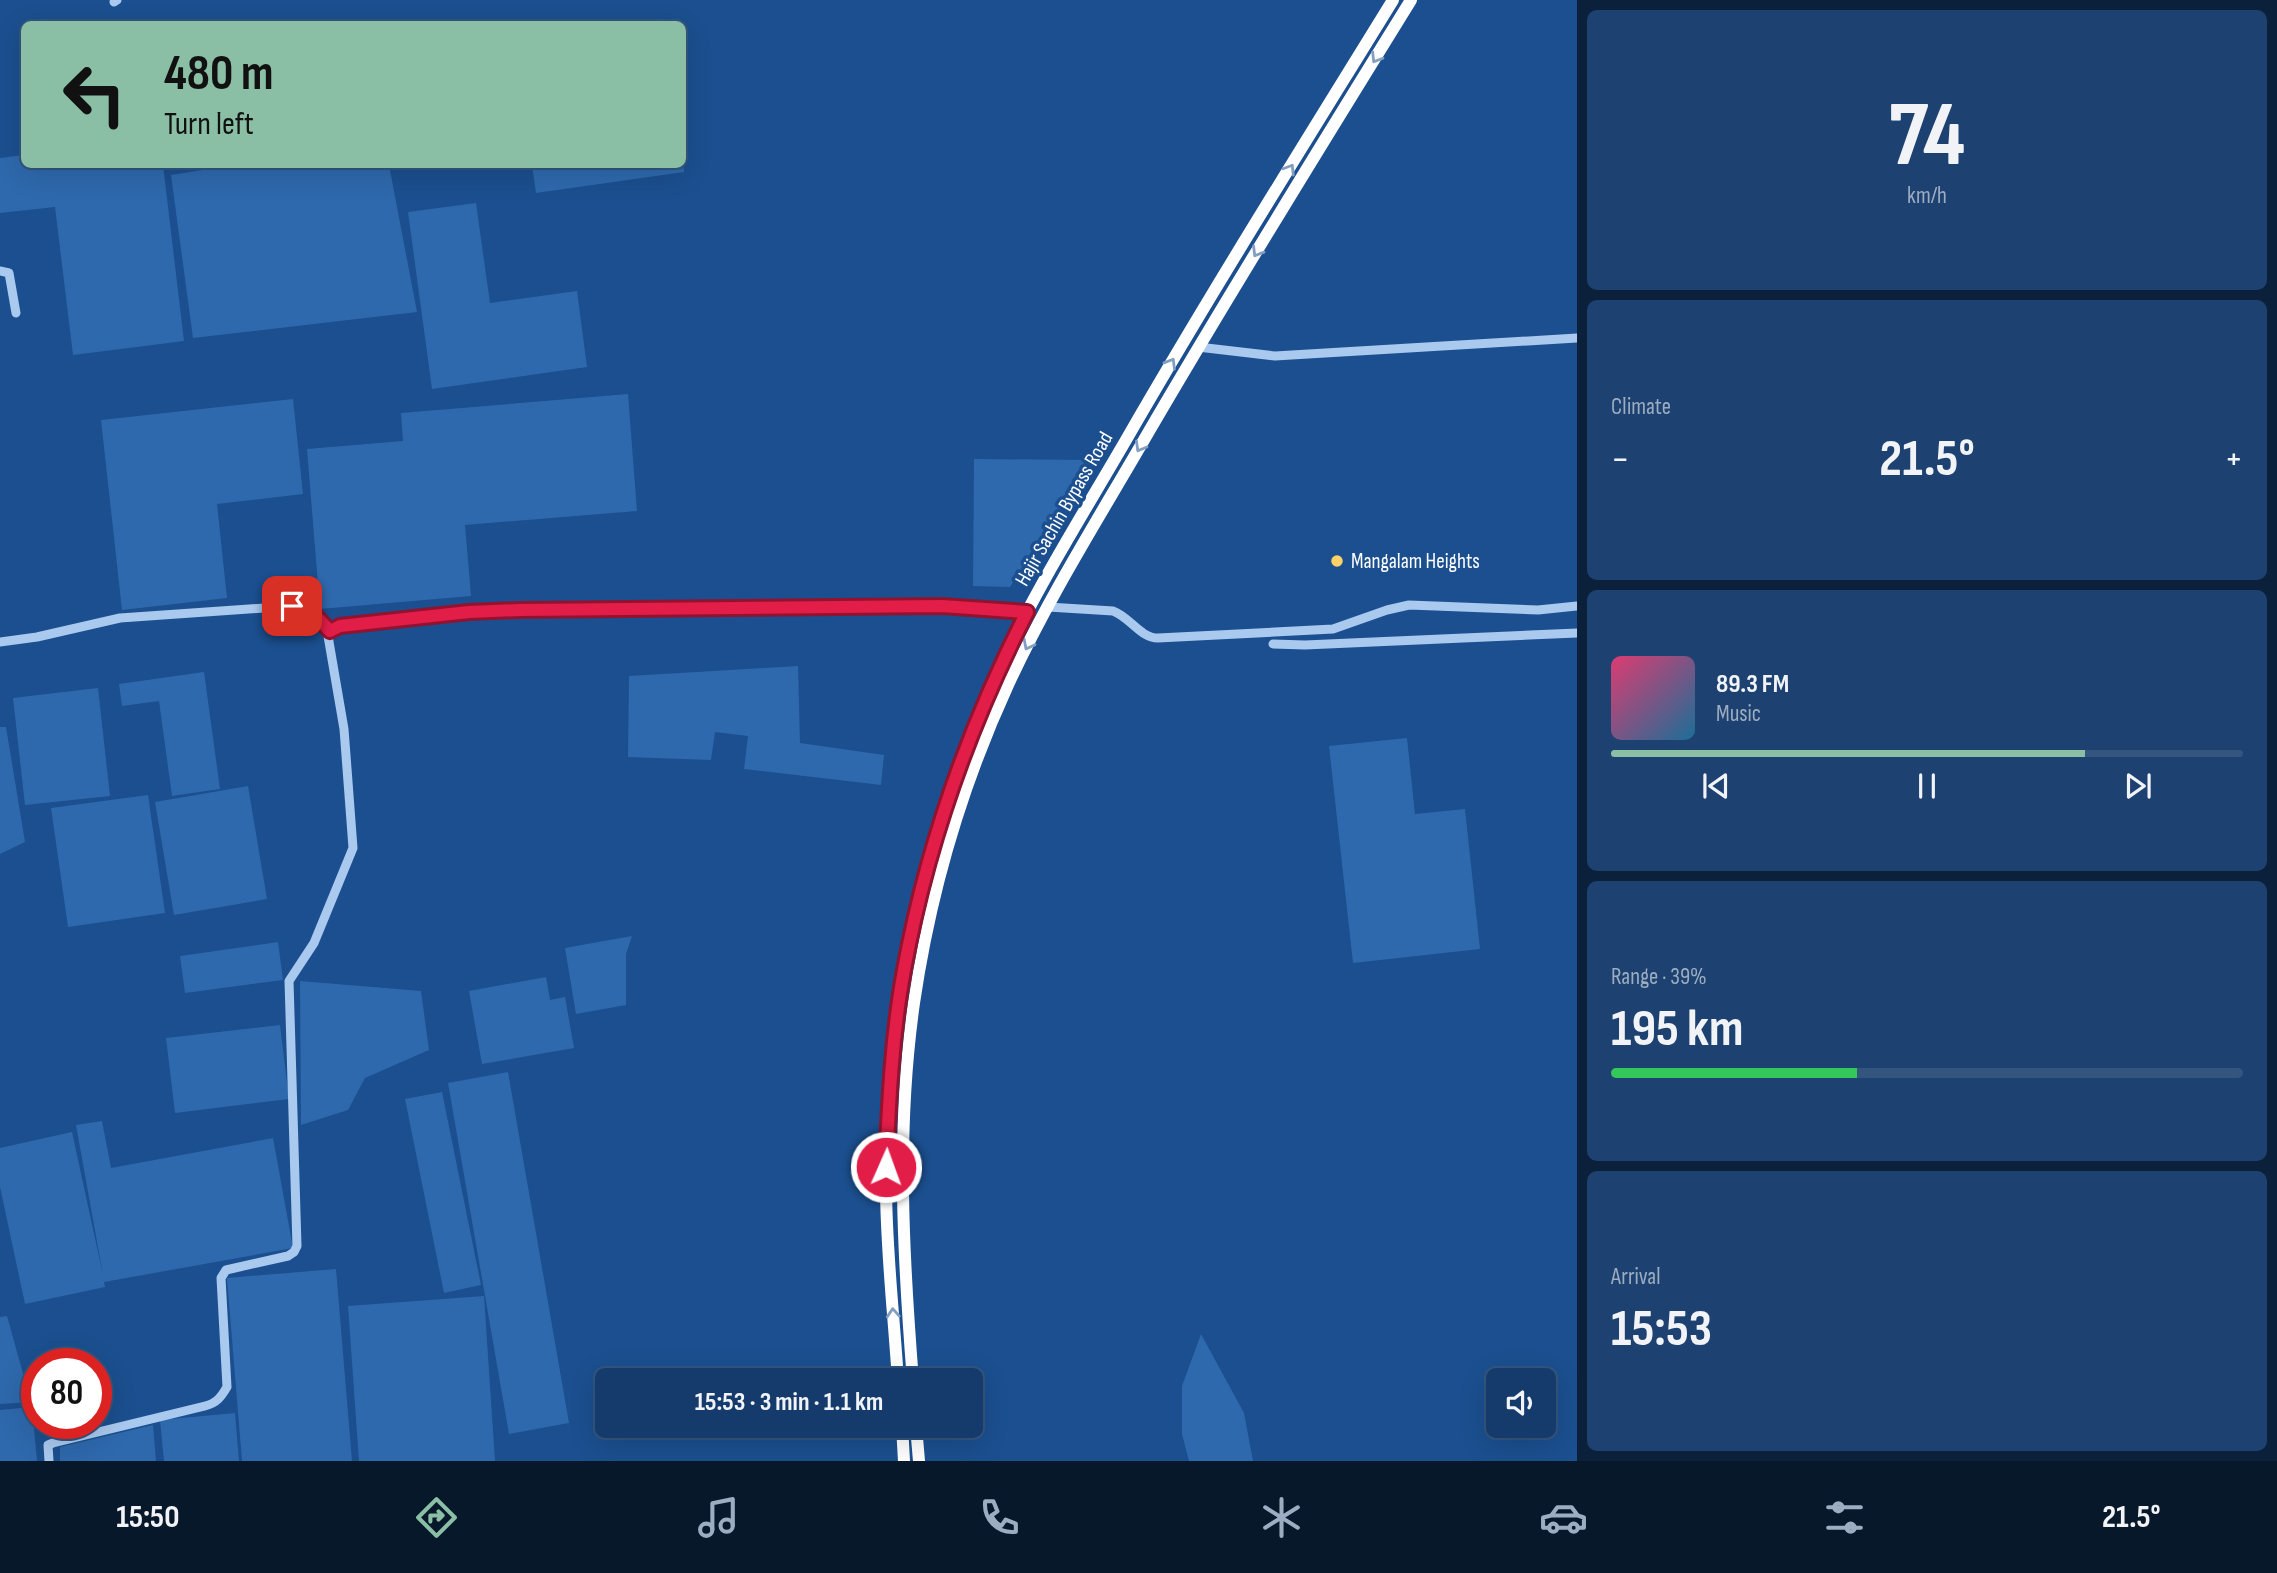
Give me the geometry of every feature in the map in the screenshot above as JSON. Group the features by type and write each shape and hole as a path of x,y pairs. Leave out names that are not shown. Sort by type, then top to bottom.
{"highway":[{"path":"912,1368 901,1186 904,1100 914,1002 931,915 950,839 974,768 1008,685 1048,607 1198,347 1412,0"},
{"path":"1394,28 1423,0"},
{"name":"Hajir Sachin Bypass Road","path":"897,1368 886,1186 893,1054 904,972 922,886 944,806 973,727 1027,612 1161,379 1390,3"},
{"path":"903,1438 904,1461"},
{"path":"917,1438 919,1461"}],"street":[{"path":"0,271 9,273 16,313"},
{"path":"1198,347 1275,356 1577,338"},
{"path":"1048,607 1113,611 1121,614 1145,634 1158,638 1333,629 1409,605 1538,610 1577,606"},
{"path":"0,642 37,637 120,618 292,606 308,608 330,631"},
{"path":"49,1461 48,1445 53,1443 205,1406 221,1397 227,1387 221,1278 223,1272 288,1256 297,1246 289,981 314,943 353,848 344,729 328,636 330,631 340,626 408,618 519,610 942,606 1027,612"},
{"path":"1273,644 1305,645 1577,633"}],"shaded area":[{"path":"21,155 21,168 163,168 184,341 73,355 55,207 0,213 0,158"},
{"path":"215,168 390,168 417,312 193,338 171,175"},
{"path":"532,168 684,168 684,172 536,193"},
{"path":"476,203 490,303 577,291 587,367 432,389 408,212"},
{"path":"628,394 637,511 465,525 471,596 320,609 307,449 403,441 401,413"},
{"path":"293,399 303,494 217,504 227,598 122,610 101,420"},
{"path":"974,459 1089,460 1010,587 973,586"},
{"path":"798,666 800,743 884,755 881,785 744,769 748,736 715,732 711,760 628,757 629,676"},
{"path":"204,672 220,789 172,796 159,701 122,706 119,684"},
{"path":"98,688 110,796 25,805 13,698"},
{"path":"0,727 6,727 25,842 0,854"},
{"path":"1407,738 1415,814 1465,809 1480,949 1353,963 1329,746"},
{"path":"248,786 267,899 174,915 155,802"},
{"path":"148,795 165,913 68,927 51,808"},
{"path":"632,936 626,954 626,1005 576,1014 565,948"},
{"path":"278,942 283,980 185,993 180,956"},
{"path":"546,977 550,1000 565,997 574,1048 482,1064 469,991"},
{"path":"300,981 421,991 429,1050 365,1078 348,1110 301,1125"},
{"path":"280,1025 289,1099 175,1113 166,1038"},
{"path":"508,1072 569,1423 509,1434 448,1083"},
{"path":"442,1092 481,1285 444,1293 405,1099"},
{"path":"102,1121 111,1168 273,1138 293,1248 104,1282 105,1287 25,1304 0,1187 0,1148 72,1132 103,1275 76,1125"},
{"path":"336,1269 352,1461 242,1461 227,1278"},
{"path":"484,1296 495,1461 359,1461 348,1306"},
{"path":"7,1316 21,1366 21,1403 0,1404 0,1317"},
{"path":"1201,1334 1244,1413 1253,1461 1189,1461 1182,1434 1182,1386"},
{"path":"21,1408 21,1439 35,1439 37,1461 0,1461 0,1410"},
{"path":"235,1413 239,1461 164,1461 160,1420"},
{"path":"153,1425 156,1461 60,1461 60,1447 94,1439 112,1439 112,1435"}],"place":[{"name":"Mangalam Heights","path":"1337,561"}],"route":[{"path":"292,606 308,608 330,631 340,626 421,617 519,610 942,606 1027,612 973,727 944,806 922,886 904,972 893,1054 886,1167"}]}
